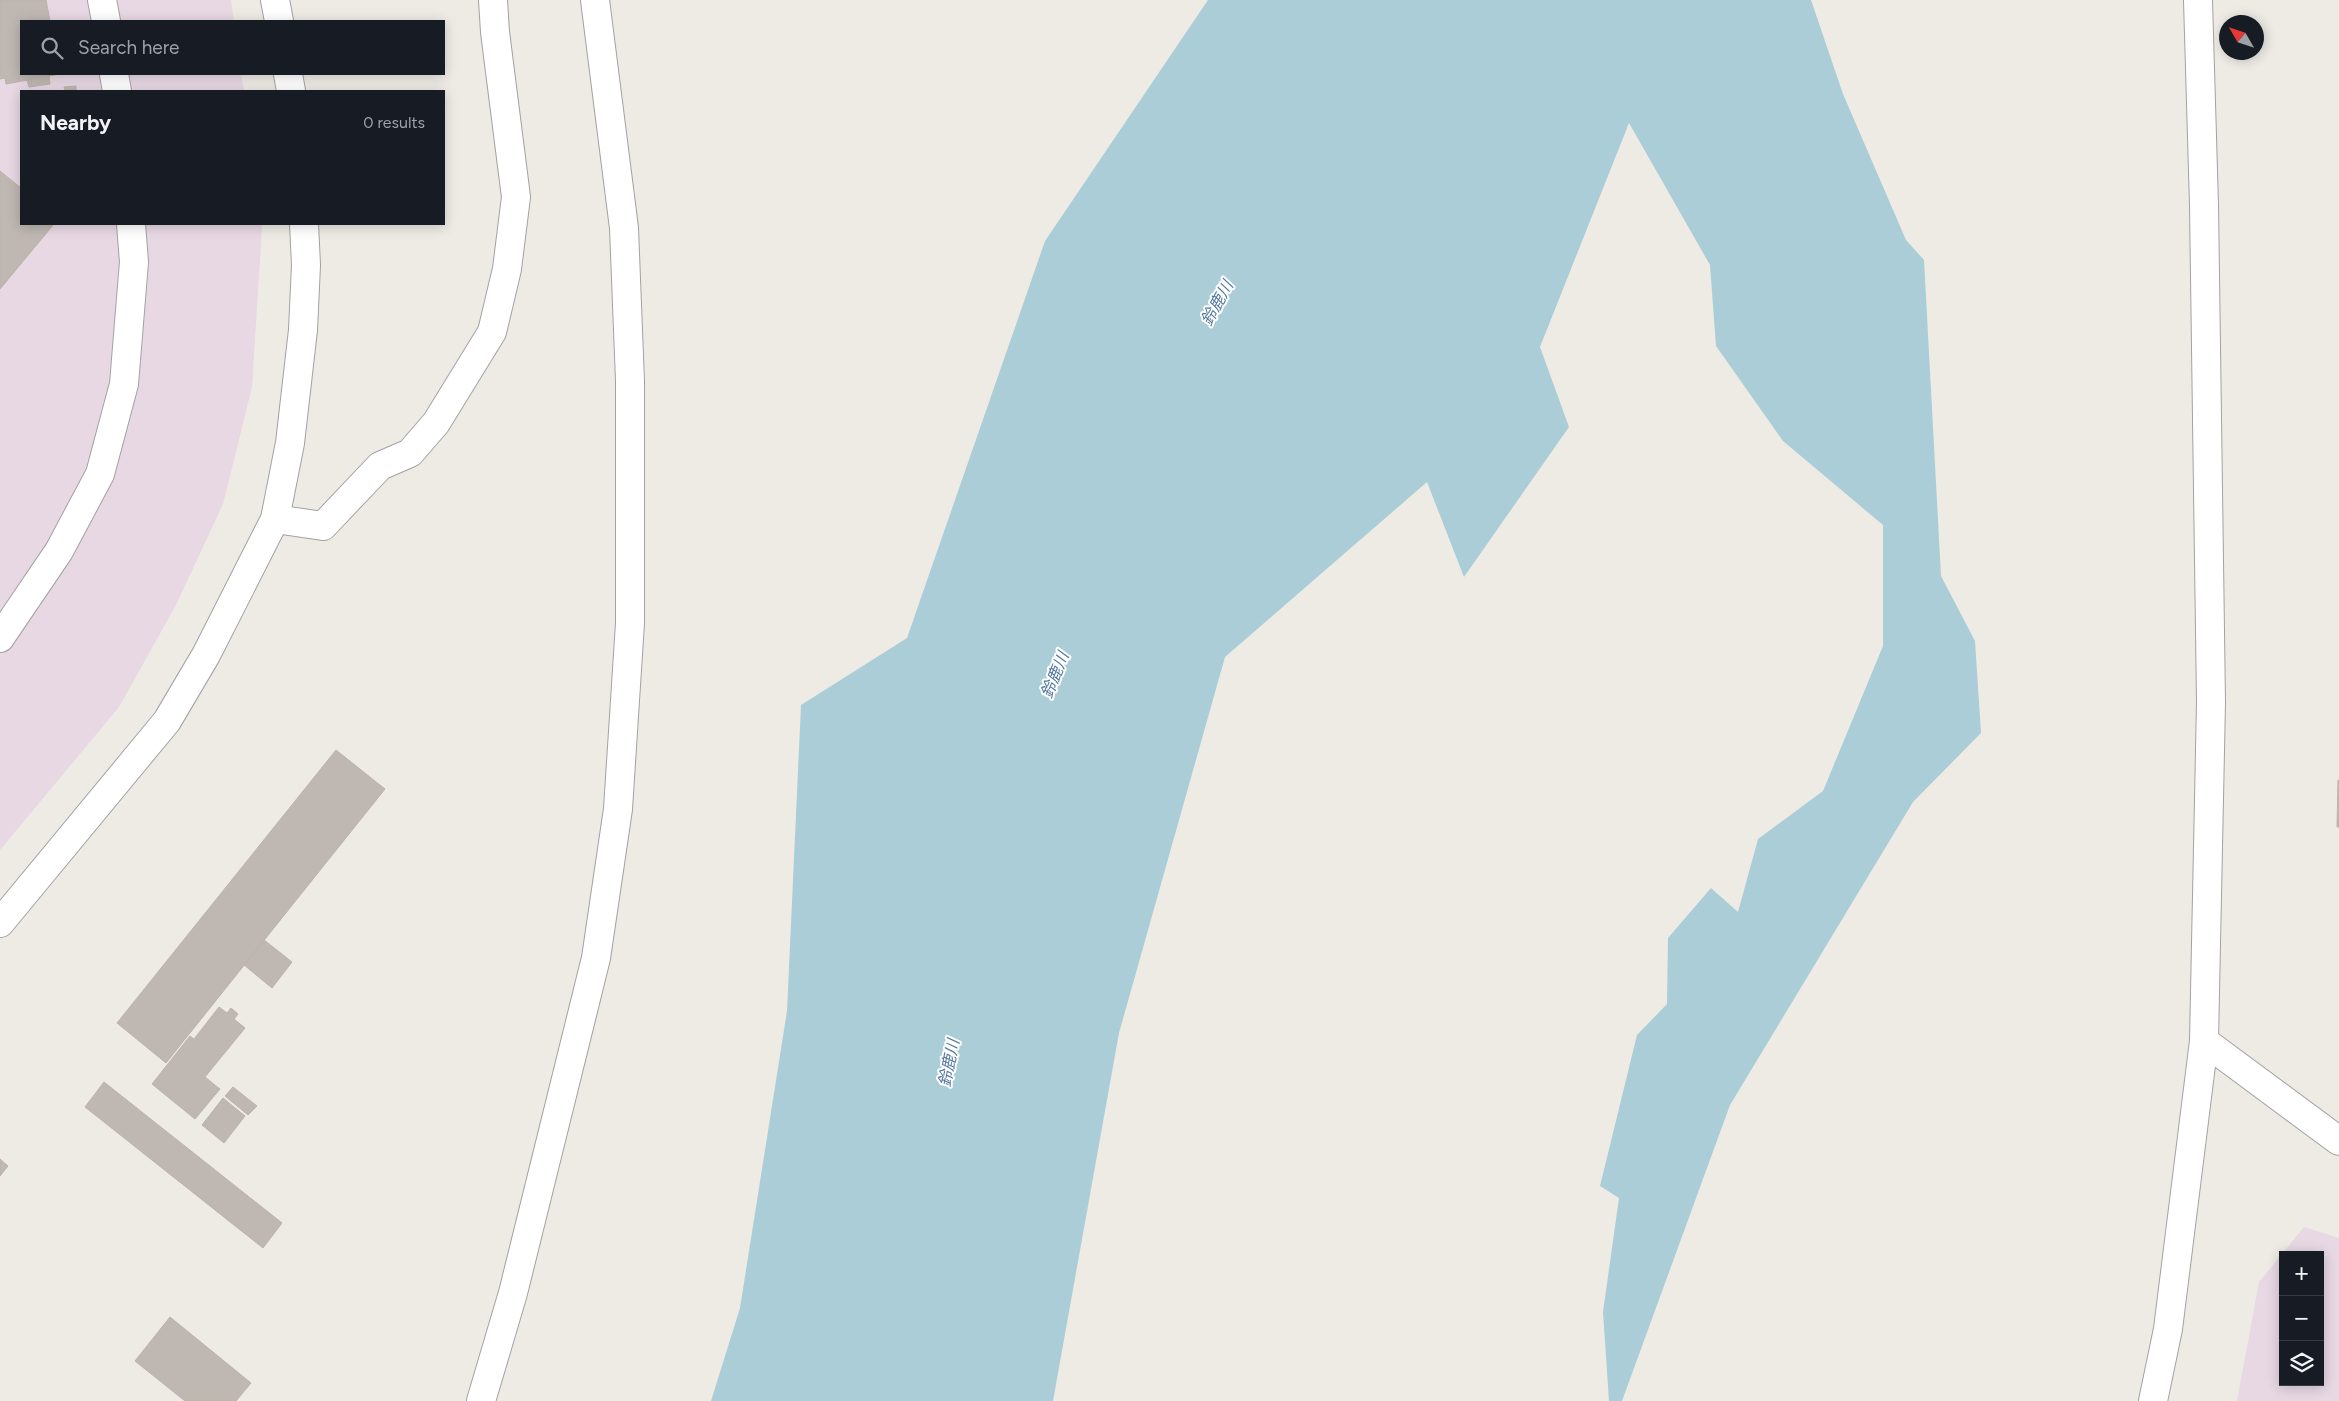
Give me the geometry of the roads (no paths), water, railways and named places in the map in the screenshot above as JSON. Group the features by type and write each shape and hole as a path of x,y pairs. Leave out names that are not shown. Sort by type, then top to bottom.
{"street":[{"path":"102,0 106,20"},
{"path":"275,0 279,20"},
{"path":"275,519 323,526 380,466 410,453 436,423 492,332 507,269 516,197 492,0"},
{"path":"481,1401 513,1293 596,958 618,809 630,623 629,371 624,228 595,0"},
{"path":"2153,1401 2168,1329 2204,1041 2211,702 2204,195 2198,0"},
{"path":"114,75 117,90"},
{"path":"288,75 291,90"},
{"path":"0,638 59,551 100,474 124,384 134,262 132,225"},
{"path":"0,923 167,721 206,655 275,519 290,443 303,330 306,265 304,225"},
{"path":"2204,1041 2339,1140"}],"water":[{"name":"鈴鹿川","path":"1208,0 1811,0 1843,94 1906,240 1924,260 1941,576 1975,641 1981,733 1913,802 1730,1105 1622,1401 1609,1401 1603,1312 1619,1198 1600,1186 1637,1035 1667,1004 1668,938 1711,888 1738,912 1758,839 1823,791 1883,646 1883,525 1783,441 1716,346 1710,265 1629,123 1540,347 1569,427 1464,577 1427,482 1225,657 1119,1033 1053,1401 711,1401 740,1308 787,1011 801,705 907,638 1045,241"}]}
